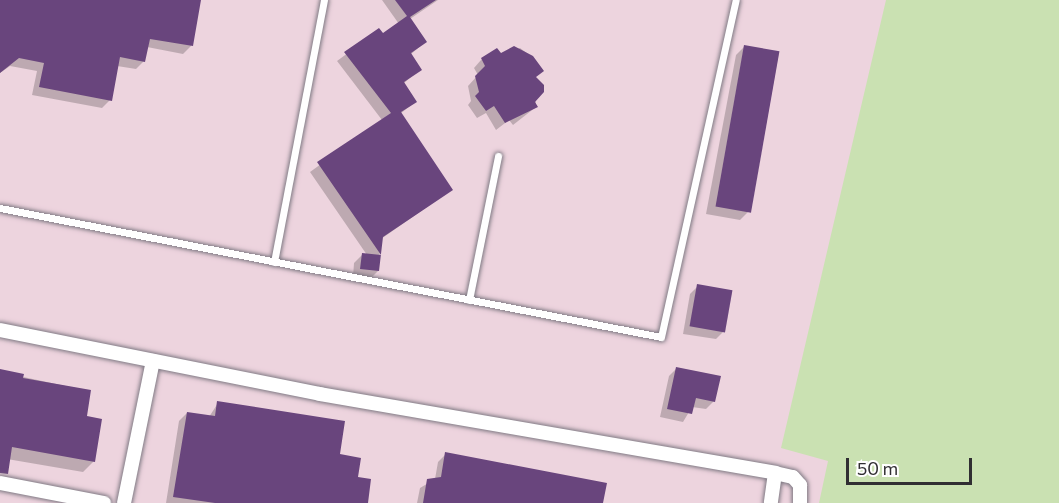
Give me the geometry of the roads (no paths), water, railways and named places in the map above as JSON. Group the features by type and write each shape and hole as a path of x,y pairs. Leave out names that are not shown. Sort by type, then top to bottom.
{"street":[{"path":"0,330 153,361 775,473 793,477 800,485 800,503"},
{"path":"124,503 153,361"},
{"path":"771,503 775,473"},
{"path":"0,483 104,503"}],"lane":[{"path":"274,261 324,0"},
{"path":"0,208 661,337 736,0"},
{"path":"469,300 498,156"}]}
